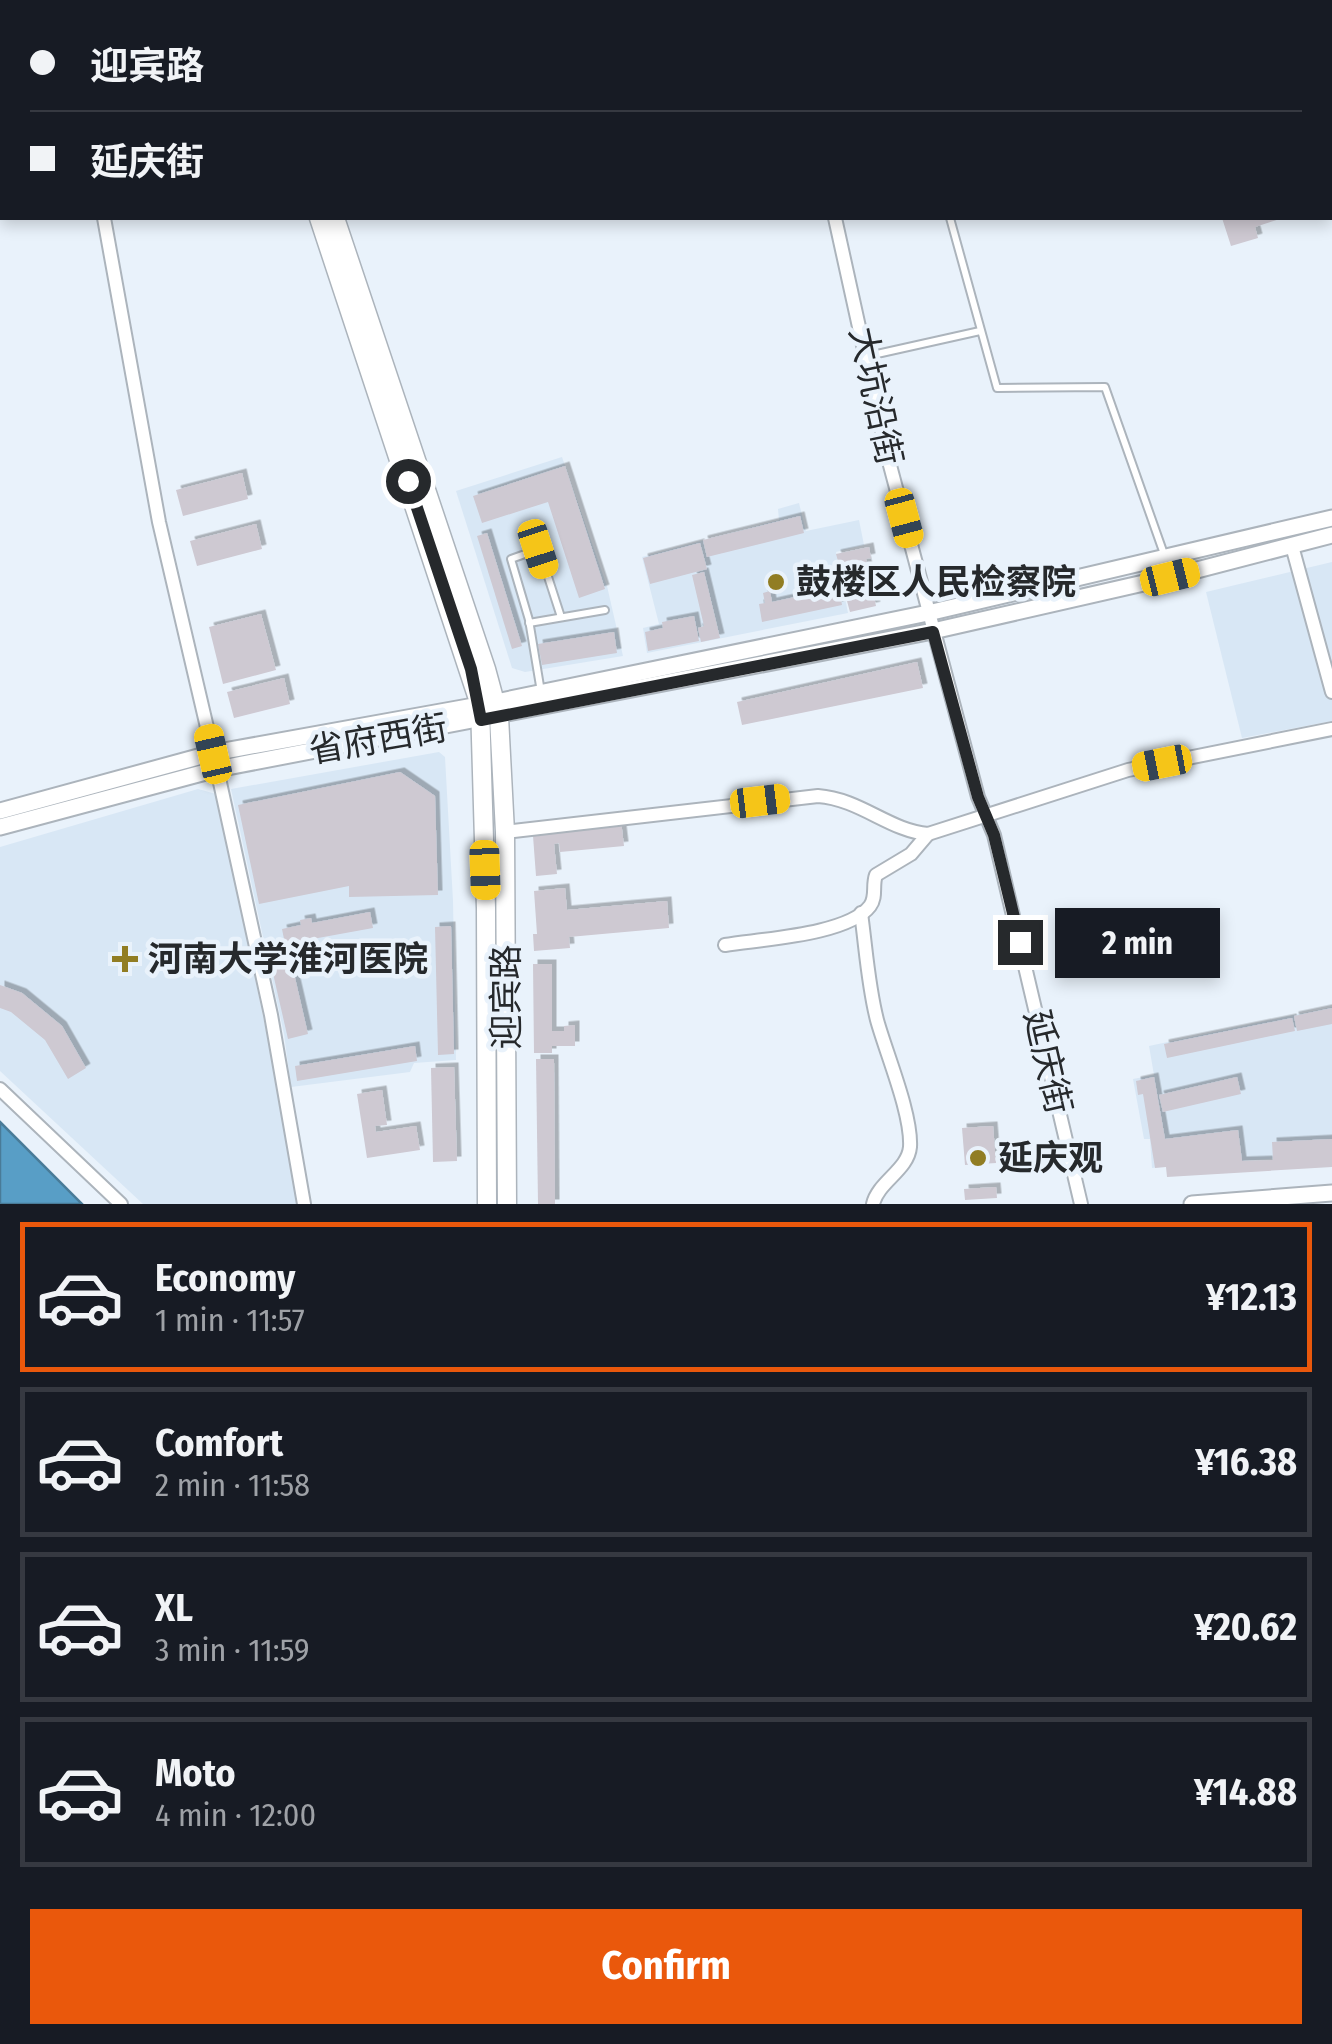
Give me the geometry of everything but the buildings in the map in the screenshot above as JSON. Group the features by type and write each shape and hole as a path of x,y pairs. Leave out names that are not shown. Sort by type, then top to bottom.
{"main road":[{"name":"迎宾路","path":"320,220 489,711 487,1204"},
{"name":"迎宾路","path":"336,220 489,711 505,832 507,1204"}],"street":[{"path":"104,220 156,504 271,1015 304,1204"},
{"name":"大坑沿街","path":"835,220 887,454 933,632"},
{"name":"省府西街","path":"489,711 541,692 928,614 1332,518"},
{"name":"省府西街","path":"0,811 215,762 933,632 1332,535"},
{"path":"1292,546 1332,692"},
{"name":"延庆街","path":"933,632 978,797 994,835 1081,1204"},
{"path":"505,832 818,796 839,798 908,830 928,834 1128,770 1332,728"},
{"name":"省府西街","path":"0,827 215,762"},
{"path":"725,945 831,928 860,913 874,900 876,875 911,854 928,834"},
{"path":"860,913 873,1002 910,1145 908,1156 871,1204"},
{"path":"0,1088 121,1204"},
{"path":"1192,1204 1332,1194"}],"lane":[{"path":"951,220 997,388 1104,387 1166,560"},
{"path":"866,356 980,331"},
{"path":"541,692 529,623 511,558 538,549 561,617"},
{"path":"529,623 605,610"}],"shaded area":[{"path":"562,457 607,586 623,656 525,672 512,668 456,491"},
{"name":"鼓楼区人民检察院","path":"799,503 806,531 859,520 864,545 836,552 848,613 647,653 643,628 659,624 642,557 779,520 778,509"},
{"path":"1332,562 1332,721 1242,738 1206,592"},
{"path":"439,752 445,757 453,901 456,1060 414,1063 410,1072 291,1087 284,1034 231,789"},
{"name":"河南大学淮河医院","path":"198,789 216,794 279,1092 297,1204 143,1204 0,1071 0,847"},
{"path":"1332,1007 1332,1154 1242,1161 1241,1157 1152,1168 1150,1139 1144,1139 1133,1079 1154,1075 1149,1046"}],"water":[{"path":"0,1122 82,1204 0,1204"}],"place":[{"name":"鼓楼区人民检察院","path":"776,582"},
{"name":"河南大学淮河医院","path":"125,959"},
{"name":"延庆观","path":"978,1158"}],"route":[{"path":"408,481 471,669 481,720 933,632 978,797 994,835 1020,942"}]}
